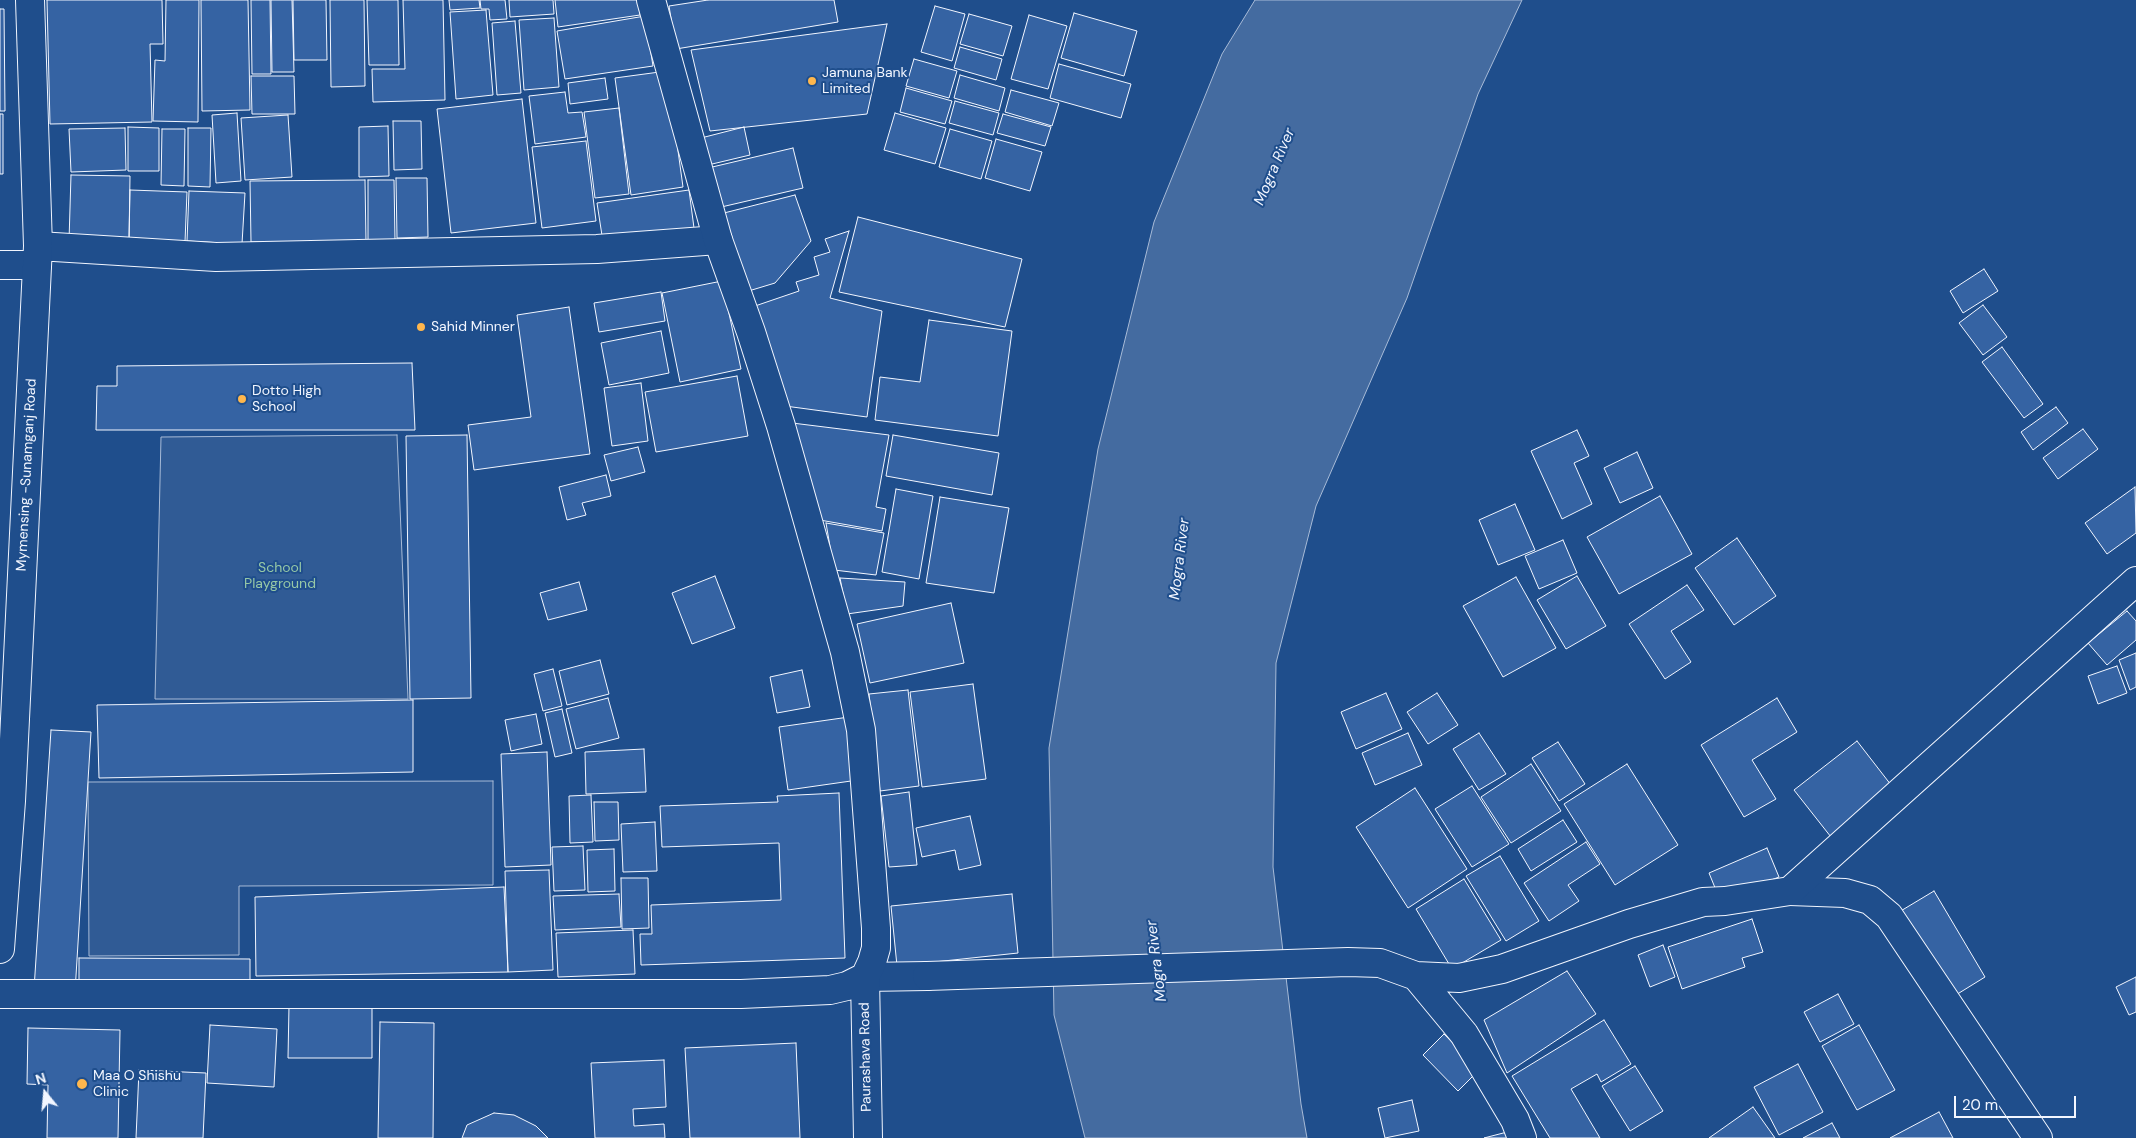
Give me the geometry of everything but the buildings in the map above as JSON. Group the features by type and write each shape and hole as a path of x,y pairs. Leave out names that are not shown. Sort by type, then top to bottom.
{"street":[{"name":"Mymensing -Sunamganj Road","path":"0,949 6,801 38,256 30,0"},
{"path":"651,0 718,240 751,332 781,426 846,652 861,730 876,928 876,948 865,977"},
{"path":"0,265 38,256 216,257 597,249 718,240"},
{"path":"1790,891 2136,581"},
{"path":"0,994 741,994 830,990 847,986 865,977 1348,962 1380,963 1416,976 1459,978 1502,969 1629,924 1703,902 1725,901 1790,891 1845,893 1870,900 1889,916 2038,1138"},
{"path":"1416,976 1464,1034 1515,1120 1522,1138"},
{"name":"Paurashava Road","path":"865,977 868,1138"}],"shaded area":[{"name":"School Playground","path":"397,435 408,699 155,699 161,437"},
{"path":"493,781 493,885 239,886 239,955 89,956 88,782"}],"water":[{"name":"Mogra River","path":"1255,0 1522,0 1478,94 1407,298 1316,506 1276,663 1273,867 1301,1104 1307,1138 1085,1138 1054,1015 1049,748 1098,449 1154,222 1222,54"}],"place":[{"name":"Jamuna Bank Limited","path":"812,81"},
{"name":"Sahid Minner","path":"421,327"},
{"name":"Dotto High School","path":"242,399"},
{"name":"Maa O Shishu Clinic","path":"82,1084"}]}
